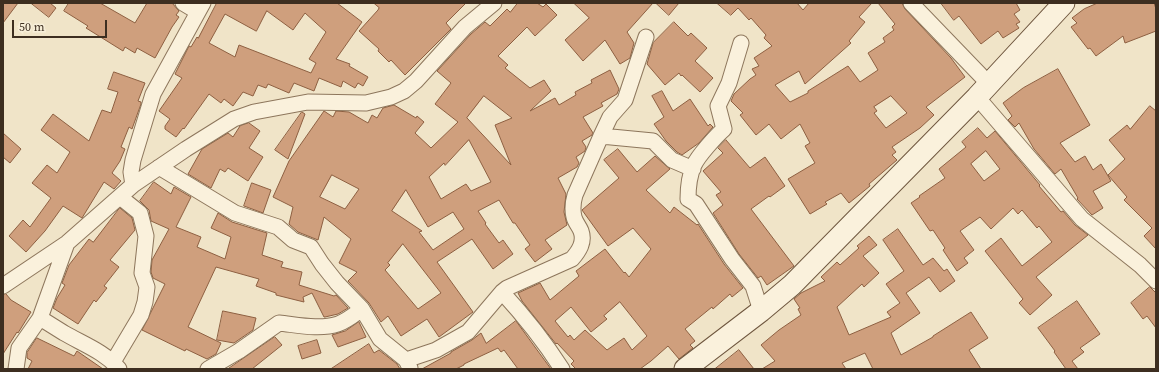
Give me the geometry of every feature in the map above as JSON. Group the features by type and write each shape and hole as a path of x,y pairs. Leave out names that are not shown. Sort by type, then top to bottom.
{"street":[{"path":"133,185 133,160 153,94 201,8 183,3"},
{"path":"3,286 67,243 133,185 234,119 254,112 308,102 366,103 391,97 404,91 416,81 465,27 494,3"},
{"path":"911,3 984,90 1082,219 1156,280"},
{"path":"685,369 761,311 792,285 984,90 1064,3"},
{"path":"159,167 235,213 278,227 293,240 311,247 337,283 362,309 380,339 409,365 468,332 502,292 572,259 580,250 582,232 574,218 572,204 600,136 610,117 625,100 646,37"},
{"path":"741,43 729,83 718,106 724,129 694,164 688,182 688,199 696,204 732,259 753,286 761,311"},
{"path":"600,136 653,141 672,160 693,169"},
{"path":"40,318 86,343 116,365 141,315 146,302 147,288 142,273 146,236 140,213 120,197"},
{"path":"16,369 19,348 40,318 67,243"},
{"path":"502,292 523,315 562,369"},
{"path":"208,369 239,351 279,323 326,327 340,324 362,309"}],"building":[{"path":"3,3 18,3 3,23"},
{"path":"31,3 50,3 56,8 49,17"},
{"path":"69,3 100,3 135,23 147,3 172,3 179,11 176,15 179,17 155,58 137,48 135,53 125,47 123,51 86,28 88,26 64,11"},
{"path":"217,3 337,3 362,22 336,59 350,64 349,66 368,77 363,86 358,83 355,88 343,81 341,87 319,78 314,91 294,83 289,93 268,84 266,88 258,85 253,96 243,92 233,106 224,99 221,103 209,94 184,129 183,128 176,137 165,129 165,126 170,119 159,111 182,78 175,74 189,46 191,47 197,37 198,38","holes":["267,11 293,30 305,13 326,32 309,59 316,63 311,73 239,45 235,57 209,43 225,14 256,31"]},
{"path":"374,3 466,3 446,23 451,29 405,75 391,60 389,62 378,51 379,49 359,31 378,10 379,8"},
{"path":"518,3 537,3 543,7 546,4 557,15 535,36 527,27 498,56 508,65 505,68 530,88 544,80 551,91 530,111 555,98 559,105 576,95 575,92 592,83 591,80 610,70 619,89 617,94 601,103 603,106 583,117 593,133 582,141 586,147 585,151 576,157 579,163 577,167 558,178 566,194 564,212 567,225 545,240 552,249 535,262 525,249 530,245 515,223 513,223 499,200 478,211 486,223 485,224 499,243 503,240 513,254 493,269 472,239 437,262 473,312 439,337 427,319 401,336 388,316 381,322 369,303 348,281 357,272 339,263 351,239 324,217 318,240 298,232 289,224 293,207 273,197 289,161 324,111 333,117 336,111 349,112 368,123 372,115 377,118 383,108 394,105 416,118 417,116 424,122 415,133 431,148 458,122 435,104 451,83 437,71 471,34 485,22 490,26 507,9 510,12","holes":["484,96 512,118 495,125 511,165 467,118","469,140 491,182 471,191 466,184 441,199 429,177 444,163 445,165","332,175 359,189 345,209 320,197","406,190 428,227 453,212 464,229 433,250 419,232 422,231 392,211","403,244 441,293 418,309 385,270 390,265 388,263"]},
{"path":"574,3 653,3 627,32 634,43 630,58 620,64 605,40 583,61 565,40 589,18"},
{"path":"656,3 679,3 669,15"},
{"path":"717,3 797,3 803,10 809,3 872,3 859,17 865,22 849,41 851,43 805,84 799,71 775,85 790,102 808,93 808,91 848,66 860,82 878,70 868,53 885,42 883,38 894,30 892,27 895,24 878,3 902,3 905,9 951,58 965,77 926,107 934,115 920,128 892,147 896,152 892,155 897,160 869,184 870,186 849,203 841,193 825,202 827,204 810,214 788,179 815,163 805,146 810,143 800,124 781,139 769,124 756,135 740,115 743,113 731,101 734,94 756,75 752,69 759,66 754,58 772,46 764,38 766,35 751,18 749,20 738,8 731,15","holes":["891,96 907,113 886,128 874,113 877,111 874,107"]},
{"path":"941,3 1016,3 1020,10 1014,14 1020,22 1016,24 1019,28 1003,38 998,31 981,44 959,16 954,20"},
{"path":"1098,3 1154,3 1156,9 1156,31 1125,43 1123,36 1096,56 1090,48 1088,49 1071,27 1077,23 1072,18 1084,9"},
{"path":"674,22 688,36 691,33 707,48 695,61 713,78 700,92 679,73 665,85 647,64 653,43"},
{"path":"1058,69 1090,125 1060,143 1075,162 1085,156 1093,170 1101,164 1111,181 1093,191 1103,208 1092,215 1077,199 1078,198 1061,169 1055,174 1034,149 1019,123 1015,127 1008,120 1012,116 1003,103 1023,88"},
{"path":"114,72 145,83 138,101 141,102 141,104 132,129 129,127 121,147 125,149 120,161 112,173 121,181 114,189 104,182 82,218 63,206 45,231 26,252 9,236 23,220 30,227 51,198 32,183 47,165 57,173 70,152 41,130 53,114 89,141 102,110 111,113 118,92 108,89"},
{"path":"662,91 673,111 690,99 708,126 710,124 713,127 699,143 682,155 666,141 654,124 664,117 652,96"},
{"path":"1150,106 1156,111 1156,249 1144,236 1152,228 1124,200 1127,197 1108,175 1125,159 1109,140 1127,125 1130,129"},
{"path":"302,112 305,114 288,159 275,150"},
{"path":"249,123 260,131 249,148 263,157 248,181 228,168 225,172 220,169 211,188 188,174 202,149 228,133 233,137 240,126"},
{"path":"978,128 987,138 995,131 1061,212 1063,211 1075,225 1088,235 1036,277 1052,295 1030,315 1019,303 1023,299 985,251 1001,238 1022,266 1052,242 1039,226 1037,228 1022,210 1018,214 1013,208 991,229 980,217 960,231 974,250 964,258 968,263 957,271 943,250 945,248 933,230 930,231 911,203 945,178 939,169 966,147 962,142","holes":["986,151 1000,169 984,181 971,164"]},
{"path":"3,133 21,149 10,163 3,157"},
{"path":"726,140 750,168 765,157 785,186 751,209 794,266 767,285 761,276 758,278 739,254 713,213 723,205 716,195 721,192 703,171 723,153 718,148"},
{"path":"618,149 637,172 655,156 670,169 646,190 670,213 674,207 697,225 698,224 724,264 743,288 732,297 730,294 713,309 712,307 685,329 695,341 690,345 693,348 679,359 668,346 640,369 576,369 571,364 574,361 557,343 556,344 522,301 518,293 540,283 550,300 579,276 576,271 605,249 629,277 651,249 633,228 608,246 582,210 619,178 604,160","holes":["620,302 647,336 632,350 624,338 607,350 585,330 574,340 570,335 568,337 555,321 571,307 591,332 607,319 604,316"]},
{"path":"154,182 171,194 174,187 191,197 176,227 201,237 197,247 225,259 231,237 211,228 218,213 232,222 267,233 262,255 283,262 281,267 302,272 299,285 334,296 336,295 348,308 338,314 324,317 312,293 303,297 304,302 276,295 276,293 256,286 259,279 216,267 188,327 221,343 216,354 207,359 186,349 185,351 142,330 165,284 153,278 151,272 152,260 169,229 151,221 149,210 140,201"},
{"path":"252,183 271,190 263,213 244,206"},
{"path":"120,208 132,218 135,230 110,260 119,267 104,286 107,288 96,302 94,300 78,324 53,308 65,285 62,283 69,265 89,239 93,242"},
{"path":"898,229 923,265 933,258 944,271 947,269 955,281 940,292 929,277 906,293 920,313 891,333 901,355 933,337 971,312 988,338 969,350 981,369 873,369 865,353 842,363 846,369 762,369 775,361 761,345 801,315 798,309 800,308 794,299 801,293 825,281 821,277 837,262 840,265 859,248 857,246 869,236 877,245 863,256 879,273 864,287 862,284 837,307 849,335 891,317 887,312 900,303 886,284 904,271 883,240"},
{"path":"1150,287 1156,293 1156,328 1147,316 1143,319 1131,303"},
{"path":"6,294 11,300 31,312 3,354 3,295"},
{"path":"1077,301 1100,334 1080,348 1084,352 1072,361 1078,369 1066,369 1038,328"},
{"path":"223,311 256,318 253,330 234,343 217,340"},
{"path":"516,321 551,369 518,369 504,350 501,352 498,348 456,369 422,369 451,353 481,333 486,343"},
{"path":"359,322 366,337 338,347 332,335 345,331"},
{"path":"275,337 282,345 252,369 228,369"},
{"path":"37,338 74,356 77,351 103,369 28,369 32,361 27,358 27,353"},
{"path":"317,340 321,353 302,359 298,346"},
{"path":"369,344 374,353 379,350 397,364 400,369 331,369"},
{"path":"739,350 754,369 715,369"}]}
